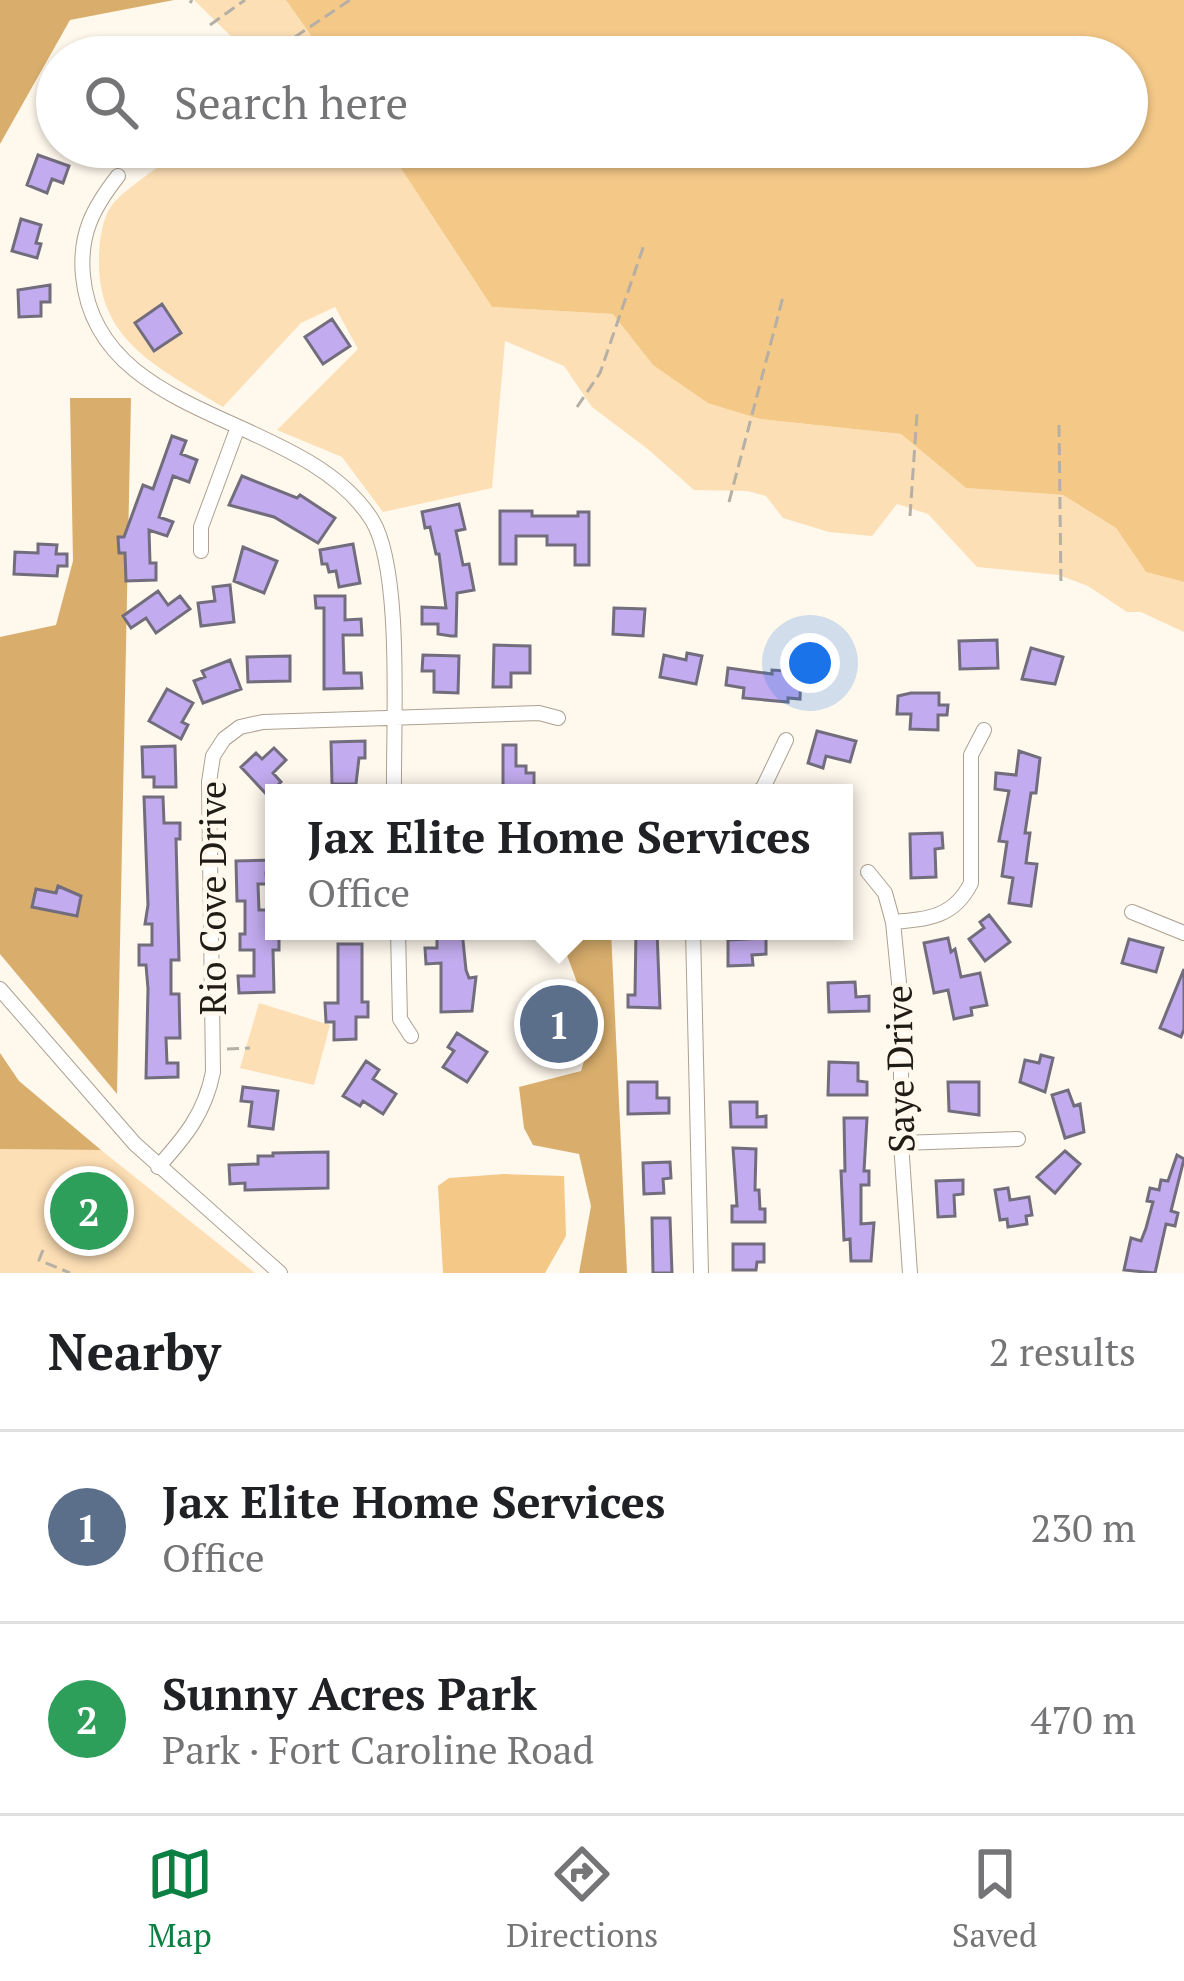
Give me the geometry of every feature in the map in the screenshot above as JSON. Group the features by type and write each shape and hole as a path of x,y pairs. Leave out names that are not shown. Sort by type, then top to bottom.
{"street":[{"path":"118,176 95,206 82,250 86,301 101,334 149,382 290,451 342,482 376,526 391,581 394,784"},
{"path":"201,551 201,527 238,427"},
{"name":"Rio Cove Drive","path":"158,1167 200,1114 210,1085 208,824 213,756 224,739 240,727 285,720 538,713 558,718"},
{"path":"893,922 938,917 962,899 970,883 971,755 985,730"},
{"path":"763,784 786,740"},
{"name":"Saye Drive","path":"868,872 885,892 893,922 901,1003 902,1143 910,1273"},
{"path":"1132,912 1184,933"},
{"path":"398,940 400,1019 411,1036"},
{"path":"693,940 700,1273"},
{"path":"0,989 82,1087 158,1167 280,1273"},
{"path":"902,1143 1018,1139"}],"path":[{"path":"210,25 245,0"},
{"path":"296,36 350,0"},
{"path":"577,407 600,373 644,245"},
{"path":"729,502 784,293"},
{"path":"910,516 917,414"},
{"path":"1058,425 1061,587"},
{"path":"213,1050 250,1048"},
{"path":"43,1250 39,1260 70,1273"}],"shaded area":[{"path":"0,0 174,0 70,20 61,36 36,36 36,80 0,144"},
{"path":"194,0 286,0 311,36 231,36"},
{"path":"286,0 1184,0 1184,582 1146,572 1116,528 1063,495 966,488 901,434 760,419 708,403 653,365 613,314 492,307 401,168 1148,168 1148,36 311,36"},
{"path":"157,168 401,168 492,307 614,314 653,365 760,419 901,434 966,488 1063,495 1116,528 1146,572 1184,582 1184,632 1141,612 1127,612 1088,586 1059,575 977,567 928,514 897,504 872,536 829,532 783,518 766,496 748,491 694,490 592,407 564,366 505,341 492,488 383,512 342,457 277,430 358,349 335,307 301,323 223,407 156,365 121,332 101,288 99,259 109,210"},
{"path":"70,398 131,398 117,1094 0,954 0,637 56,625 73,561"},
{"path":"561,940 611,940 627,1273 579,1273 591,1206 579,1154 533,1145 524,1128 519,1087 581,1071 594,1028"},
{"path":"259,1003 330,1025 314,1085 240,1068"},
{"path":"0,1053 19,1081 101,1150 0,1149"},
{"path":"0,1149 101,1150 255,1273 0,1273"},
{"path":"564,1176 566,1236 545,1273 443,1273 438,1186 449,1178"}],"building":[{"path":"36,160 36,168 68,168 63,183 52,179 47,193 27,185"},
{"path":"21,219 41,225 37,258 12,251"},
{"path":"50,285 50,302 41,302 41,316 19,317 18,290"},
{"path":"162,304 181,333 154,351 135,323"},
{"path":"332,319 350,346 323,364 305,337"},
{"path":"172,436 186,441 181,454 197,460 189,482 173,476 159,517 173,522 167,536 149,530 156,580 126,581 125,553 119,553 118,537 124,537 143,485 153,489"},
{"path":"242,476 297,498 300,495 335,518 318,543 274,517 229,505"},
{"path":"459,504 465,529 456,531 474,590 457,593 456,636 451,636 438,634 438,624 422,624 422,607 446,608 439,554 422,512"},
{"path":"500,511 532,511 532,516 589,512 589,565 575,565 575,545 547,545 547,536 516,536 516,564 500,564"},
{"path":"38,544 57,545 56,554 67,554 67,566 58,566 57,576 14,574 15,552 38,553"},
{"path":"353,544 360,583 339,587 336,571 329,572 327,564 322,564 320,550"},
{"path":"243,547 277,561 264,593 234,581"},
{"path":"230,585 234,622 201,626 198,603 215,601 213,587"},
{"path":"158,591 168,605 180,596 190,609 156,633 146,618 131,628 123,616"},
{"path":"315,596 345,596 345,620 361,619 362,635 343,635 344,673 361,673 362,688 324,689 324,608 316,608"},
{"path":"614,608 645,609 643,636 613,634"},
{"path":"997,640 998,668 960,669 959,641"},
{"path":"494,645 530,646 530,673 511,673 511,687 493,687"},
{"path":"1031,648 1063,657 1055,684 1022,679"},
{"path":"687,653 702,656 696,684 660,677 664,655 686,660"},
{"path":"423,655 459,656 458,693 434,692 434,671 422,671"},
{"path":"290,656 290,681 248,682 247,657"},
{"path":"230,660 241,689 203,703 194,681 205,677 202,671"},
{"path":"728,668 801,672 800,699 743,698 744,688 726,685"},
{"path":"167,689 193,703 182,722 188,725 181,739 149,721"},
{"path":"939,693 939,705 948,705 947,715 938,715 938,730 910,729 911,714 897,714 898,696"},
{"path":"817,731 856,741 850,762 826,756 823,768 808,763"},
{"path":"365,741 356,784 332,784 331,742"},
{"path":"503,745 516,745 516,766 526,766 526,773 534,773 534,784 503,784"},
{"path":"175,746 176,787 154,787 154,777 143,777 142,747"},
{"path":"274,748 286,760 273,773 281,782 265,784 265,793 241,767 256,753 262,759"},
{"path":"1019,751 1040,758 1025,833 1030,833 1026,863 1037,864 1031,906 1009,903 1013,878 1002,876 1007,842 999,841 1009,791 995,789 996,773 1016,775"},
{"path":"144,797 163,797 164,823 180,823 180,839 176,839 179,960 171,960 171,994 179,994 180,1038 166,1038 167,1063 178,1063 178,1077 146,1078 148,989 146,965 139,965 139,945 152,945 152,924 145,924"},
{"path":"942,833 943,848 935,849 936,877 911,878 910,834"},
{"path":"265,860 265,884 258,884 259,910 265,910 265,940 279,940 279,950 273,950 274,992 239,993 238,976 254,976 254,950 240,950 245,901 237,901 236,861"},
{"path":"58,886 81,896 77,916 32,907 36,889 56,893"},
{"path":"989,915 1010,942 985,961 969,939 984,928 980,922"},
{"path":"948,938 961,977 980,973 987,1005 954,1019 948,990 934,993 924,943"},
{"path":"1129,939 1163,948 1156,972 1122,963"},
{"path":"437,940 463,940 466,970 469,978 476,977 472,1011 441,1012 441,963 426,964 425,948 437,948"},
{"path":"636,940 657,940 660,1008 628,1007 628,995 635,995"},
{"path":"728,940 766,940 766,954 752,955 753,965 728,966"},
{"path":"338,944 362,944 362,1002 368,1002 368,1017 356,1017 356,1039 334,1040 334,1022 326,1022 325,1003 338,1003"},
{"path":"1184,969 1184,1029 1181,1037 1160,1028"},
{"path":"855,982 856,997 869,996 869,1011 829,1012 828,983"},
{"path":"457,1033 487,1052 467,1082 443,1067 454,1051 448,1047"},
{"path":"1041,1055 1053,1058 1045,1092 1020,1082 1025,1060 1039,1063"},
{"path":"366,1061 379,1070 373,1079 396,1094 383,1114 363,1101 360,1106 343,1096"},
{"path":"829,1062 858,1063 858,1081 867,1082 867,1095 828,1095"},
{"path":"628,1082 657,1082 657,1098 669,1098 669,1113 628,1114"},
{"path":"948,1082 979,1082 979,1115 949,1111"},
{"path":"243,1087 278,1091 273,1129 249,1126 252,1102 241,1101"},
{"path":"1068,1090 1074,1106 1080,1104 1084,1132 1065,1138 1052,1095"},
{"path":"730,1102 757,1102 757,1117 766,1116 766,1127 731,1127"},
{"path":"844,1118 867,1118 864,1171 869,1171 869,1185 861,1185 861,1224 874,1223 871,1261 851,1261 850,1239 844,1240"},
{"path":"733,1148 756,1149 755,1190 759,1190 760,1209 765,1209 765,1222 732,1222 732,1206 737,1206"},
{"path":"1065,1151 1080,1164 1055,1193 1037,1177"},
{"path":"328,1152 328,1188 245,1190 245,1183 230,1184 229,1165 258,1164 258,1156 273,1153"},
{"path":"1177,1155 1184,1159 1171,1211 1178,1213 1175,1226 1166,1224 1155,1273 1124,1270 1131,1238 1141,1241 1146,1228 1153,1202 1147,1201 1150,1188 1159,1190 1161,1180 1168,1181"},
{"path":"670,1162 671,1178 663,1179 664,1193 644,1194 643,1163"},
{"path":"963,1180 963,1194 954,1195 955,1216 938,1217 936,1181"},
{"path":"1008,1188 1010,1200 1029,1197 1032,1215 1026,1216 1027,1224 1008,1227 1007,1219 1000,1220 995,1190"},
{"path":"652,1218 670,1218 672,1273 653,1273"},
{"path":"733,1244 764,1244 764,1262 757,1262 756,1270 733,1270"}],"place":[{"name":"Jax Elite Home Services","path":"559,1024"},
{"name":"Sunny Acres Park","path":"89,1211"}]}
